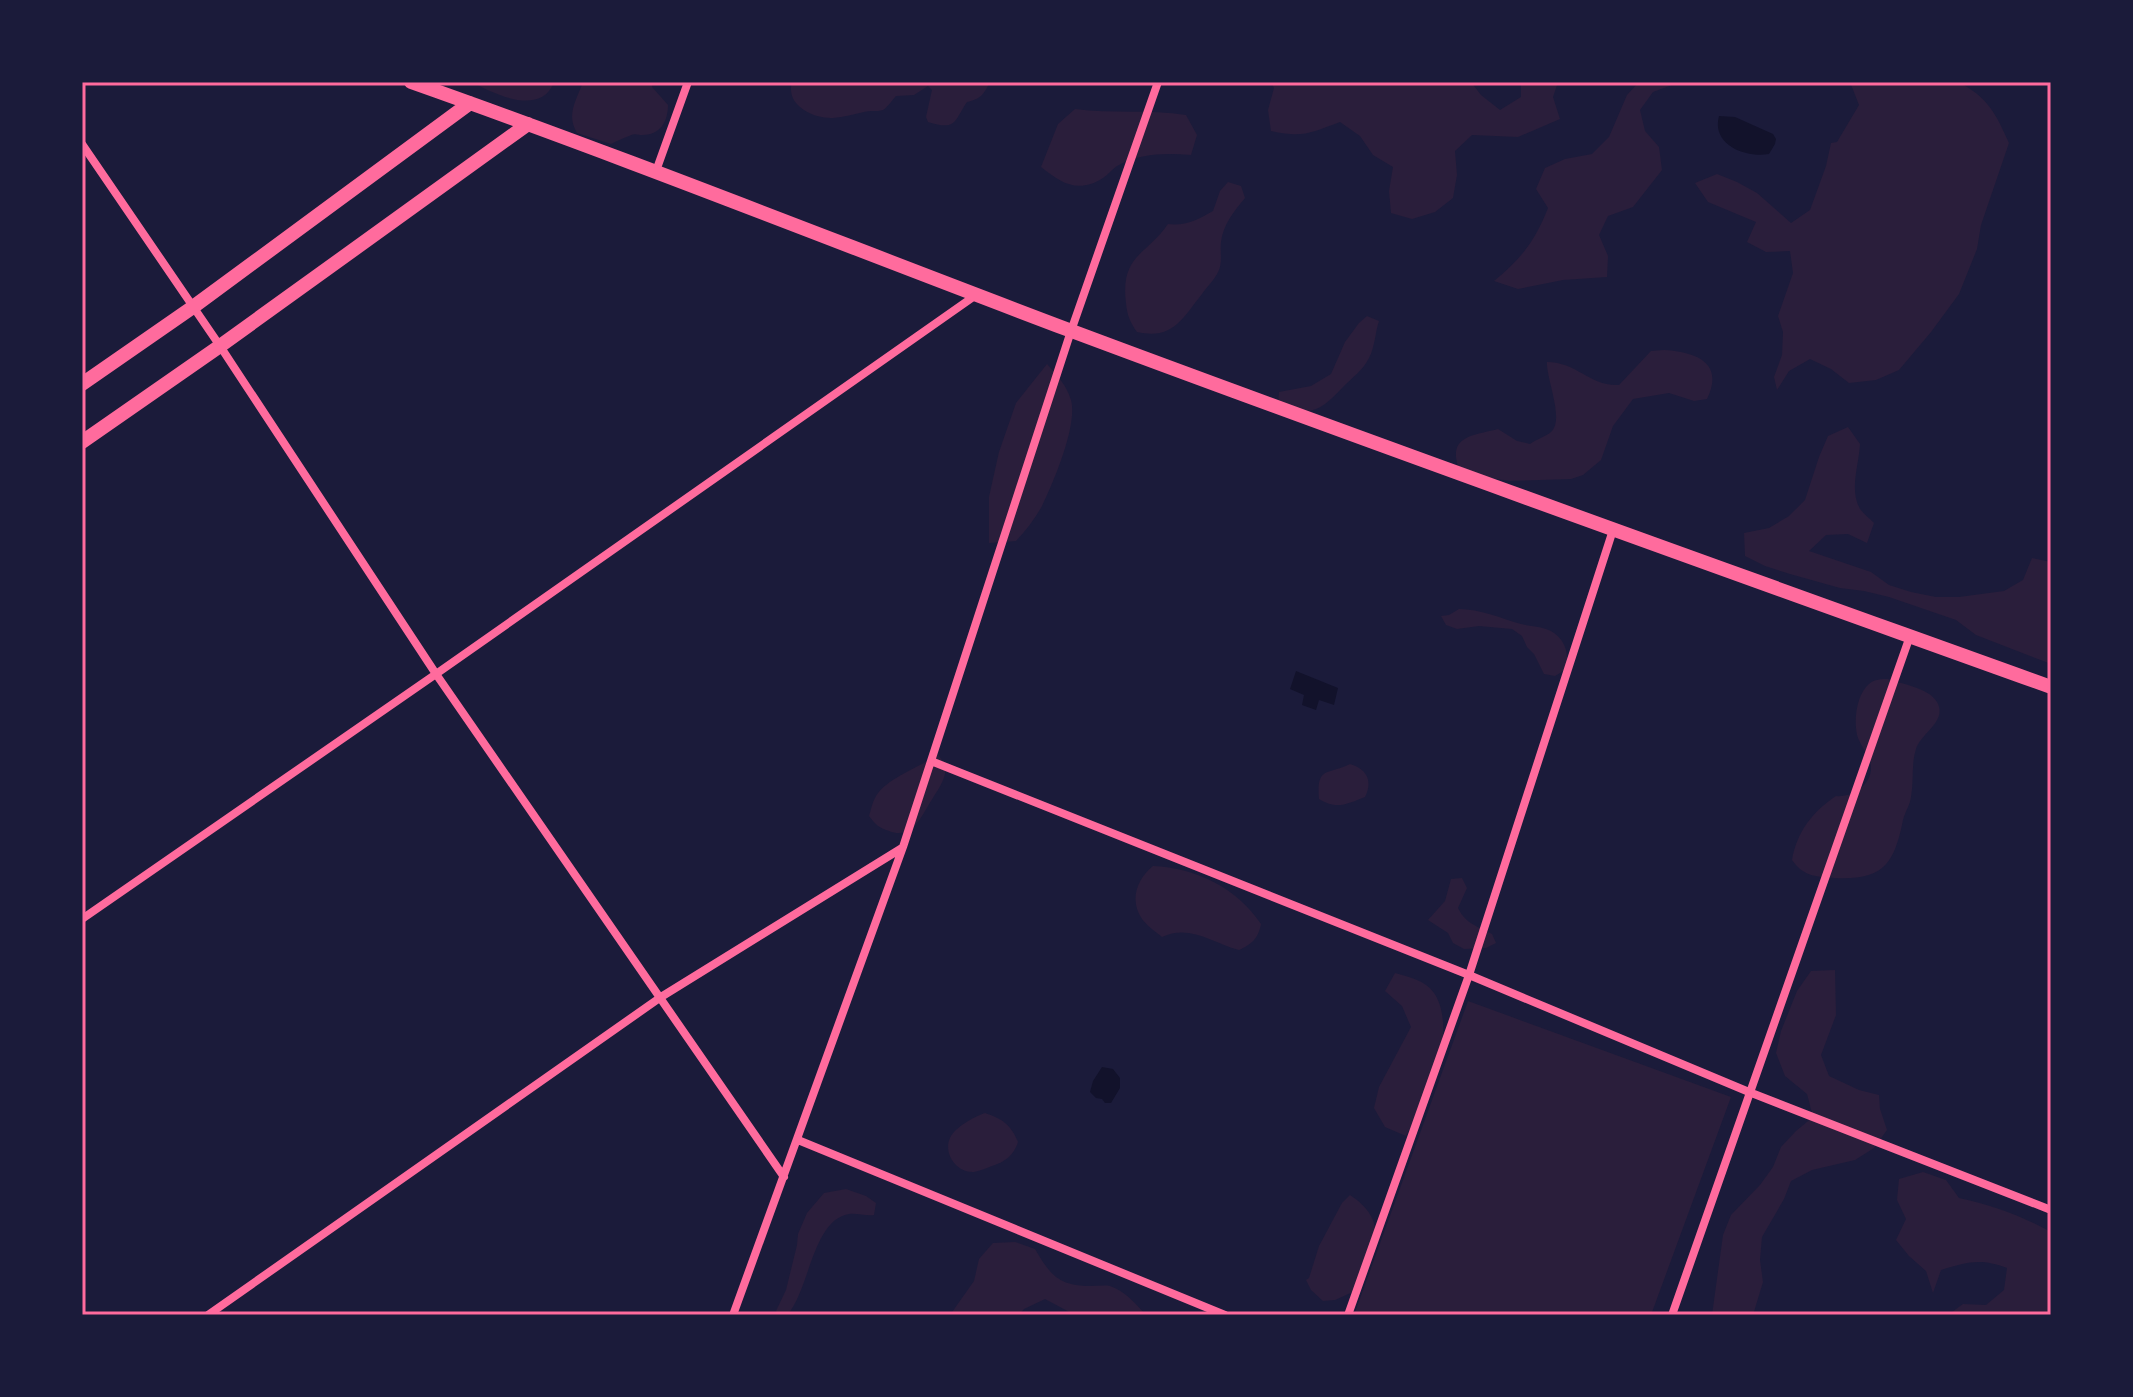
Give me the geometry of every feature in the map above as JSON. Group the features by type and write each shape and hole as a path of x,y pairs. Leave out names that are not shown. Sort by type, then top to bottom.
{"street":[{"path":"411,82 656,171 1071,331 2051,687"},
{"path":"656,171 688,82"},
{"path":"733,1315 903,847 1071,331 1158,82"},
{"path":"82,384 193,307 470,103"},
{"path":"82,442 528,124"},
{"path":"82,144 220,346 436,674 784,1177"},
{"path":"82,919 977,295"},
{"path":"1348,1315 1469,975 1613,530"},
{"path":"1672,1315 1910,636"},
{"path":"931,761 1469,975 1749,1092 2051,1210"},
{"path":"208,1315 661,997 903,847"},
{"path":"798,1140 1225,1315"}],"shaded area":[{"path":"472,82 554,82 548,93 528,101 504,97"},
{"path":"583,82 653,82 652,87 668,105 665,122 654,133 633,135 611,144 577,133 572,114"},
{"path":"792,82 990,82 982,95 967,102 954,122 944,125 928,122 926,117 932,90 928,86 914,95 896,96 883,110 825,118 809,113 797,104 791,90"},
{"path":"1271,82 1471,82 1481,95 1500,110 1521,97 1521,82 1558,82 1553,97 1560,119 1518,137 1472,135 1455,151 1457,175 1453,198 1435,212 1412,219 1391,213 1389,191 1393,167 1373,155 1360,136 1340,122 1306,133 1271,131 1268,110 1274,88"},
{"path":"1639,82 1680,82 1653,92 1640,110 1645,131 1659,147 1662,170 1633,207 1608,216 1599,235 1608,256 1607,277 1563,280 1518,289 1494,281 1526,249 1543,220 1548,208 1536,189 1545,168 1565,159 1592,154 1609,137 1627,95"},
{"path":"1850,82 1958,82 1990,107 2009,143 1981,225 1977,249 1959,294 1899,370 1876,380 1849,383 1831,369 1810,359 1789,371 1777,390 1774,377 1782,355 1783,332 1778,316 1793,273 1790,251 1766,252 1747,242 1756,222 1708,202 1695,183 1717,174 1737,182 1757,193 1791,223 1810,210 1831,143 1837,142 1859,105"},
{"path":"1075,109 1186,115 1197,135 1191,155 1144,156 1117,166 1094,183 1078,186 1063,182 1041,167 1058,124"},
{"path":"1719,116 1735,117 1773,134 1775,144 1769,154 1750,154 1725,142 1720,135"},
{"path":"1228,182 1241,186 1245,198 1224,230 1217,275 1176,325 1160,333 1137,332 1129,318 1126,303 1125,287 1131,265 1168,224 1191,222 1213,211 1220,191"},
{"path":"1367,316 1379,321 1371,354 1358,373 1315,410 1299,410 1278,403 1279,392 1311,386 1331,374 1345,342"},
{"path":"1651,351 1686,353 1704,361 1712,376 1707,399 1694,401 1669,393 1633,399 1613,426 1601,460 1583,475 1571,479 1510,481 1483,477 1458,466 1457,448 1460,442 1473,435 1498,429 1517,441 1530,444 1552,431 1556,417 1547,362 1567,366 1609,385 1619,385"},
{"path":"1047,364 1064,385 1071,400 1071,424 1063,454 1042,506 1023,533 1016,541 989,543 989,497 999,452 1016,403"},
{"path":"1848,427 1860,444 1855,486 1857,502 1874,523 1867,543 1848,534 1826,535 1809,551 1871,572 1889,585 1936,597 2004,591 2023,580 2032,558 2051,562 2051,664 1976,635 1956,620 1889,597 1790,574 1745,556 1744,533 1769,528 1789,516 1805,500 1828,436"},
{"path":"1459,609 1482,612 1552,632 1562,640 1567,658 1565,670 1555,676 1544,674 1522,636 1512,629 1479,626 1457,629 1446,625 1441,616"},
{"path":"1296,671 1338,688 1334,705 1319,700 1316,710 1302,705 1304,695 1290,689"},
{"path":"1888,679 1928,693 1939,709 1937,721 1916,749 1912,791 1895,848 1884,867 1865,876 1835,878 1810,875 1792,860 1798,840 1813,816 1827,802 1836,796 1856,791 1867,782 1870,761 1858,738 1857,710 1861,695 1869,684"},
{"path":"938,754 946,770 939,788 915,825 910,830 897,833 878,825 869,816 880,791"},
{"path":"1350,764 1367,776 1365,797 1337,805 1319,799 1322,776"},
{"path":"1153,866 1185,871 1228,890 1261,924 1256,937 1239,950 1192,934 1162,937 1144,922 1136,905 1139,883"},
{"path":"1462,878 1467,888 1458,908 1468,921 1492,934 1496,943 1486,948 1464,949 1453,943 1448,933 1428,920 1445,901 1451,879"},
{"path":"1835,970 1836,1015 1821,1055 1829,1076 1859,1090 1879,1095 1887,1130 1874,1148 1855,1160 1812,1170 1791,1181 1762,1237 1760,1260 1763,1282 1753,1315 1712,1315 1723,1235 1731,1215 1760,1185 1773,1167 1781,1147 1813,1117 1807,1094 1785,1076 1776,1053 1781,1031 1797,991 1811,971"},
{"path":"1395,973 1426,985 1434,993 1443,1024 1434,1072 1406,1136 1385,1127 1374,1108 1379,1087 1411,1027 1402,1006 1385,991"},
{"path":"1468,1001 1731,1097 1651,1315 1354,1315"},
{"path":"1102,1067 1113,1069 1120,1078 1120,1088 1111,1103 1105,1103 1090,1092"},
{"path":"985,1113 1006,1123 1018,1142 1016,1147 1001,1162 976,1172 962,1169 950,1156 950,1138 960,1126"},
{"path":"1923,1172 1946,1180 1959,1198 2006,1212 2051,1232 2051,1315 1948,1315 1963,1304 1986,1305 2004,1290 2007,1268 1974,1262 1941,1270 1933,1293 1926,1271 1896,1240 1906,1219 1897,1200 1899,1179"},
{"path":"846,1189 876,1203 874,1215 849,1214 837,1219 827,1229 795,1304 787,1315 780,1315 776,1311 786,1290 798,1234 807,1213 824,1193"},
{"path":"1350,1195 1363,1205 1373,1219 1373,1242 1355,1291 1335,1300 1323,1301 1311,1290 1306,1280 1319,1246 1342,1203"},
{"path":"1015,1242 1035,1249 1051,1272 1063,1281 1115,1288 1145,1314 1075,1315 1045,1299 1024,1309 1019,1315 950,1315 974,1281 979,1259 993,1243"}]}
